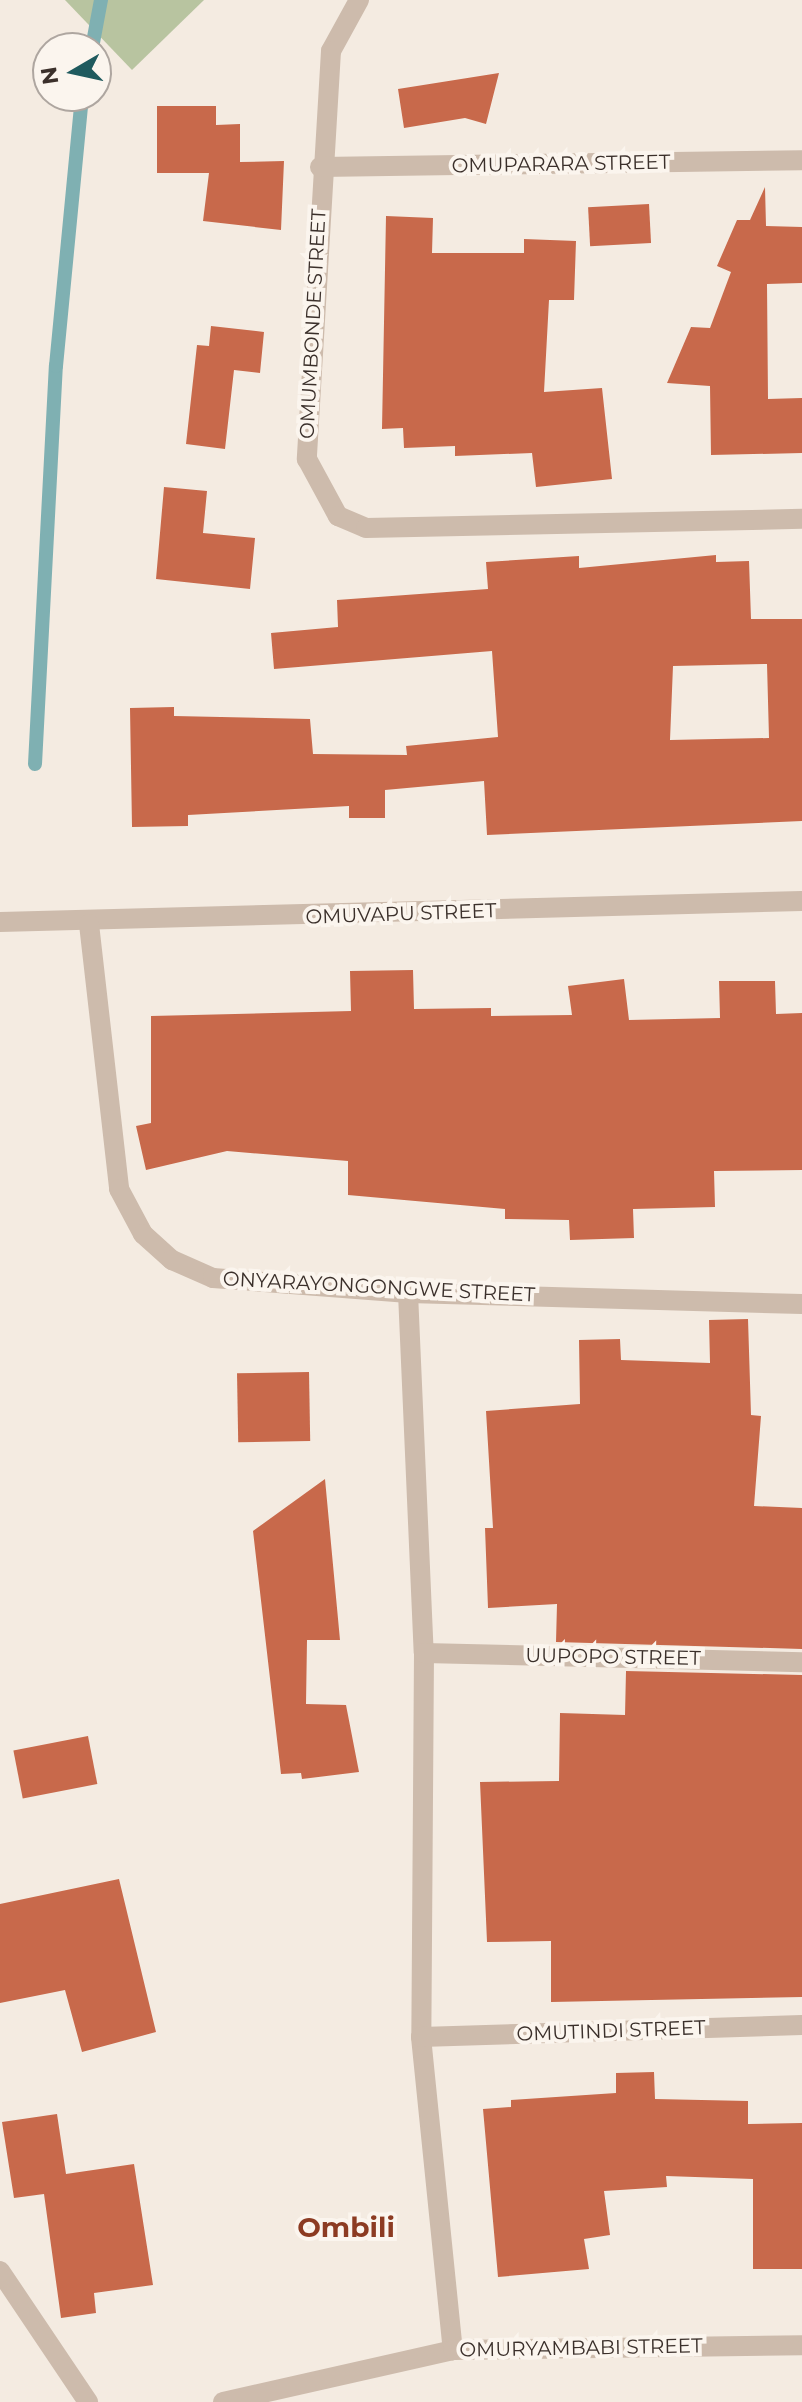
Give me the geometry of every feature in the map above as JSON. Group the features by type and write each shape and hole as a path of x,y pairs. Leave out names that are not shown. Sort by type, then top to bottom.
{"street":[{"name":"OMUMBONDE STREET","path":"359,0 331,51 320,167 307,459 338,516 366,528 802,519"},
{"name":"OMUPARARA STREET","path":"320,167 802,160"},
{"name":"OMUVAPU STREET","path":"0,922 89,924 802,901"},
{"name":"ONYARAYONGONGWE STREET","path":"89,924 110,1147 119,1189 143,1234 172,1260 213,1278 408,1293 802,1304"},
{"path":"408,1293 424,1653 421,2037 453,2350"},
{"name":"UUPOPO STREET","path":"424,1653 802,1662"},
{"name":"OMUTINDI STREET","path":"421,2037 802,2025"},
{"path":"0,2271 88,2402"},
{"name":"OMURYAMBABI STREET","path":"223,2402 453,2350 802,2345"}],"green space":[{"path":"65,0 204,0 132,70 112,49 112,32 96,32"}],"building":[{"path":"499,73 486,124 465,118 404,128 398,89"},
{"path":"157,106 216,106 216,125 240,124 240,162 284,161 281,230 203,221 209,173 157,173"},
{"path":"765,187 766,226 802,227 802,283 767,284 768,399 802,398 802,453 711,455 710,386 667,383 691,327 710,328 731,272 717,266 737,220 750,220"},
{"path":"649,204 651,243 590,246 588,207"},
{"path":"386,216 433,218 432,253 524,253 524,239 576,241 574,300 549,300 544,392 602,388 612,479 536,487 532,453 455,456 455,446 404,448 403,428 382,429"},
{"path":"211,326 264,332 260,373 234,370 225,449 186,444 197,345 209,346"},
{"path":"164,487 207,491 203,533 255,538 250,589 156,579"},
{"path":"716,555 716,562 749,561 751,619 802,619 802,821 487,835 484,781 385,790 385,818 349,818 349,806 188,815 188,826 132,827 130,708 174,707 174,716 310,719 313,754 407,755 406,746 498,737 492,651 274,669 271,633 338,627 337,600 488,589 486,562 579,556 579,568","holes":["767,664 769,738 670,740 673,666"]},
{"path":"413,970 414,1009 491,1008 491,1016 572,1015 568,986 624,979 629,1020 720,1018 719,981 775,981 776,1014 802,1013 802,1170 714,1171 715,1207 633,1209 634,1238 570,1240 569,1220 505,1219 505,1209 348,1195 348,1161 227,1151 146,1170 136,1126 151,1123 151,1016 351,1011 350,971"},
{"path":"748,1319 751,1415 761,1416 754,1506 802,1508 802,1649 556,1642 557,1604 488,1608 485,1528 493,1528 486,1411 580,1404 579,1340 620,1339 621,1360 710,1363 709,1320"},
{"path":"309,1372 310,1441 238,1442 237,1373"},
{"path":"325,1479 340,1640 307,1640 306,1704 346,1705 359,1772 302,1779 301,1773 281,1774 253,1531"},
{"path":"626,1671 802,1675 802,1997 551,2002 551,1941 487,1942 480,1782 559,1781 560,1713 625,1715"},
{"path":"88,1736 97,1784 23,1799 13,1751"},
{"path":"119,1879 156,2032 82,2052 65,1990 0,2003 0,1904"},
{"path":"654,2072 655,2099 748,2101 748,2124 802,2123 802,2269 753,2269 753,2179 666,2176 667,2187 604,2191 610,2235 584,2239 589,2269 498,2277 483,2109 511,2107 511,2100 616,2093 616,2073"},
{"path":"57,2114 66,2174 134,2164 153,2285 94,2293 96,2313 61,2318 44,2194 14,2198 2,2122"}],"waterway":[{"path":"95,32 101,0"},
{"path":"35,764 56,366 80,112"}],"district":[{"name":"Ombili","path":"346,2227"}]}
